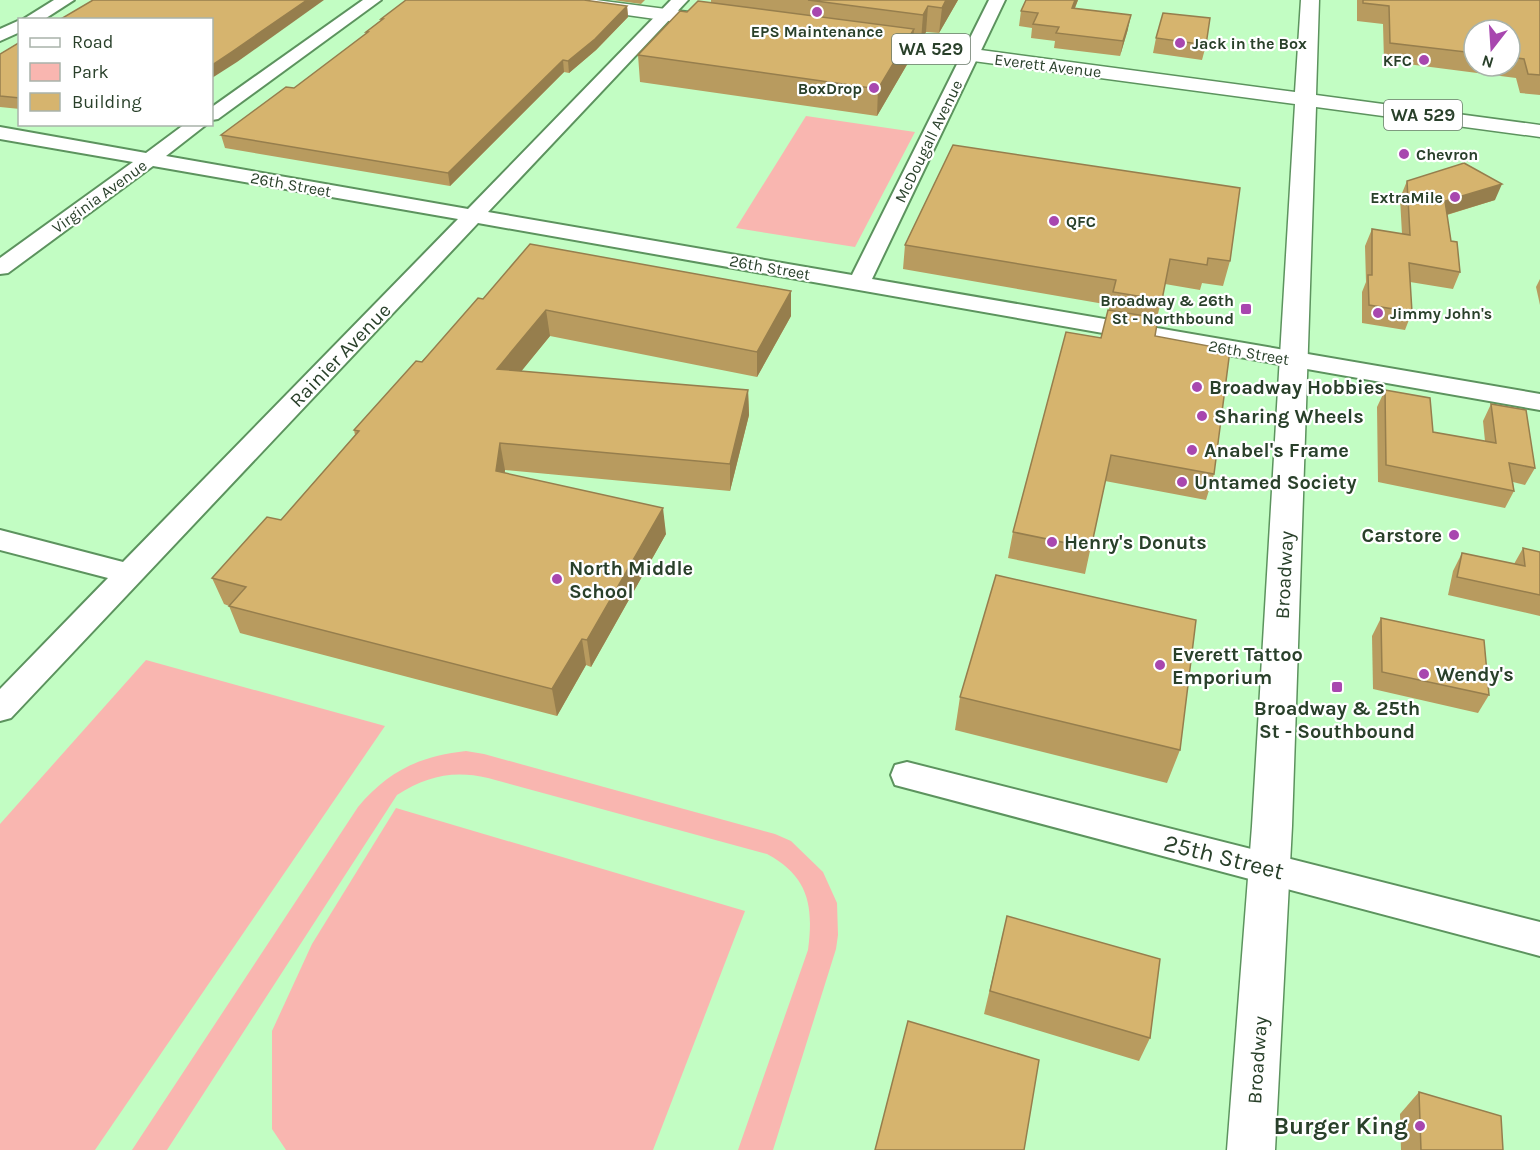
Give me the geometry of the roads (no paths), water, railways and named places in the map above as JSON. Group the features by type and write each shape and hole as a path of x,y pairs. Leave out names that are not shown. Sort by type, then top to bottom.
{"main road":[{"path":"555,0 735,24"},
{"name":"Broadway","path":"1251,1150 1270,869 1310,0"},
{"name":"Everett Avenue","path":"855,39 1540,131"}],"street":[{"path":"34,18 66,0"},
{"path":"213,114 373,0"},
{"name":"Rainier Avenue","path":"0,709 680,0"},
{"name":"McDougall Avenue","path":"859,283 997,0"},
{"path":"0,36 18,26"},
{"name":"Virginia Avenue","path":"0,268 195,126"},
{"name":"26th Street","path":"0,134 1540,402"},
{"path":"0,540 130,574"},
{"name":"25th Street","path":"907,775 1540,939"}],"place":[{"name":"EPS Maintenance","path":"817,12"},
{"name":"Jack in the Box","path":"1180,43"},
{"name":"KFC","path":"1424,60"},
{"name":"BoxDrop","path":"874,88"},
{"name":"Chevron","path":"1404,154"},
{"name":"ExtraMile","path":"1455,197"},
{"name":"QFC","path":"1054,221"},
{"name":"Broadway & 26th St - Northbound","path":"1246,309"},
{"name":"Jimmy John's","path":"1378,313"},
{"name":"Broadway Hobbies","path":"1197,387"},
{"name":"Sharing Wheels","path":"1202,416"},
{"name":"Anabel's Frame","path":"1192,450"},
{"name":"Untamed Society","path":"1182,482"},
{"name":"Carstore","path":"1454,535"},
{"name":"Henry's Donuts","path":"1052,542"},
{"name":"North Middle School","path":"557,579"},
{"name":"Everett Tattoo Emporium","path":"1160,665"},
{"name":"Wendy's","path":"1424,674"},
{"name":"Broadway & 25th St - Southbound","path":"1337,687"},
{"name":"Burger King","path":"1420,1126"}]}
